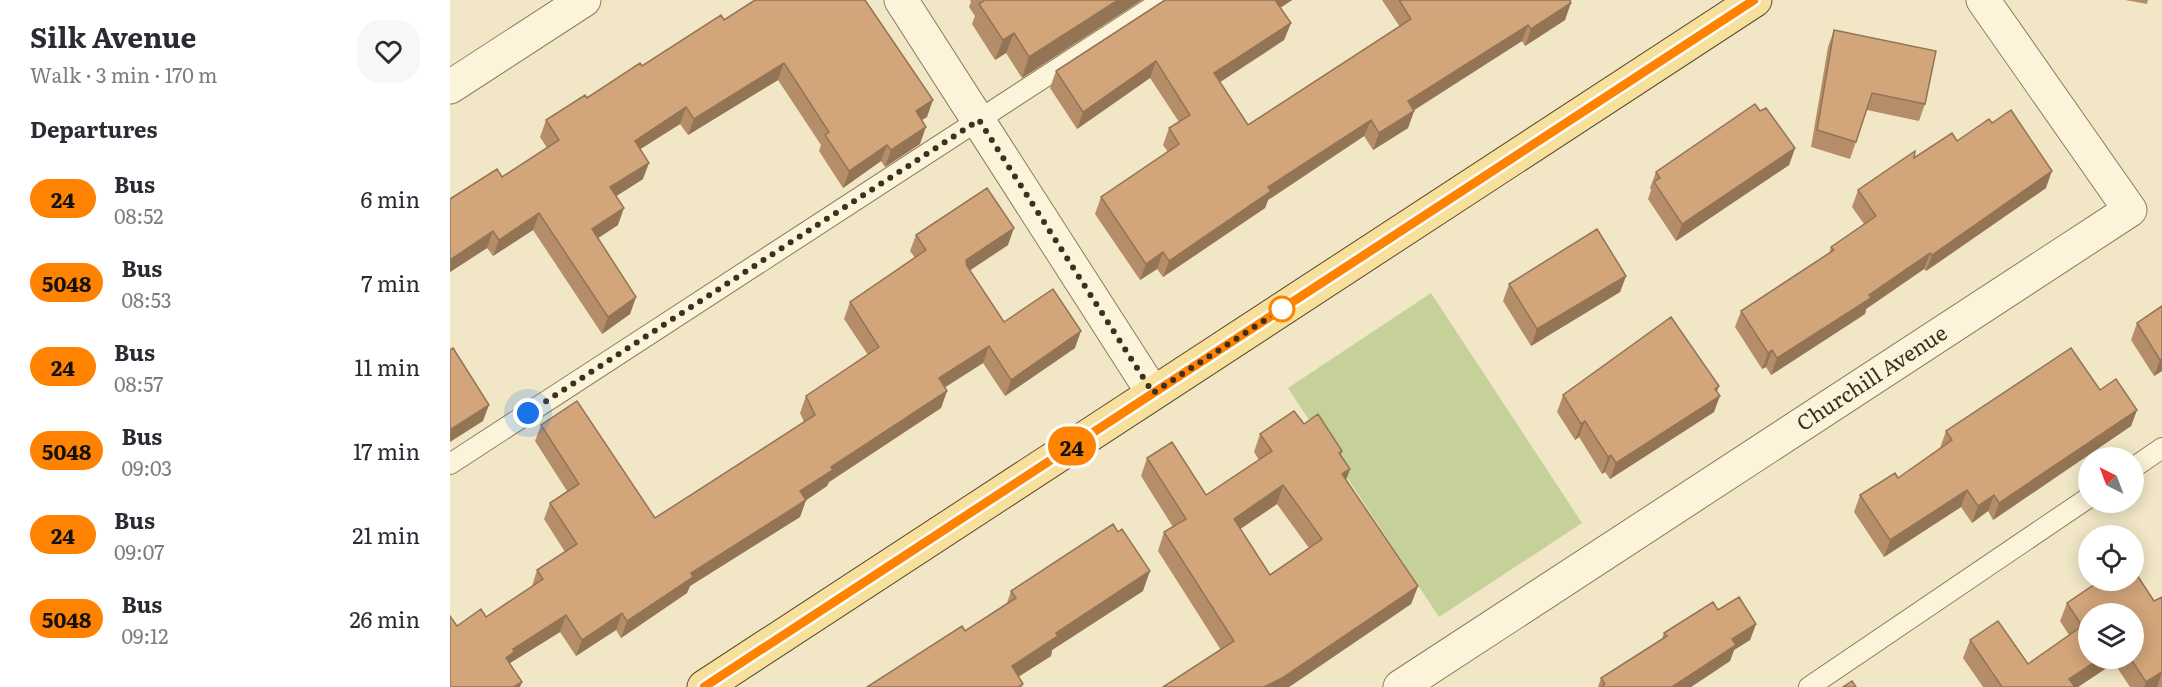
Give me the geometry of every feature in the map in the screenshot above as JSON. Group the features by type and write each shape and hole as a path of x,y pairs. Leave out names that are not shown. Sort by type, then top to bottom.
{"main road":[{"path":"721,683 1153,393 1755,0"}],"street":[{"path":"450,87 584,0"},
{"path":"901,0 1153,393"},
{"name":"Churchill Avenue","path":"1400,687 2130,210 1983,0"}],"lane":[{"path":"450,464 1163,0"},
{"path":"2144,460 2162,448"},
{"path":"1809,687 2078,505"}],"green space":[{"path":"1431,293 1582,523 1439,617 1288,388"}],"building":[{"path":"755,0 865,0 933,100 916,111 926,127 891,150 887,145 849,171 825,135 829,132 784,63 694,119 686,107 635,141 649,163 610,187 624,208 592,229 636,297 608,317 539,213 499,240 493,231 450,260 450,199 497,169 502,177 559,140 546,120 585,95 587,98 640,63 642,66 721,15 724,20"},
{"path":"985,0 1118,0 1029,57 1014,33 1003,40 979,4"},
{"path":"1165,0 1275,0 1291,23 1214,73 1248,125 1411,19 1399,0 1569,0 1571,3 1531,29 1528,25 1408,101 1414,111 1379,133 1371,120 1268,187 1271,191 1169,261 1163,252 1146,264 1101,197 1179,144 1169,128 1190,115 1156,61 1083,112 1056,71"},
{"path":"1834,30 1936,51 1925,104 1872,93 1856,142 1817,130"},
{"path":"1755,104 1760,111 1766,108 1795,148 1682,224 1654,182 1660,178 1656,172"},
{"path":"2011,110 2052,171 1932,255 1930,253 1869,295 1871,298 1777,358 1772,350 1768,353 1741,311 1834,250 1831,247 1876,216 1858,190 1915,151 1914,158 1952,133 1957,141 1989,119 1992,123"},
{"path":"987,188 1014,228 966,260 967,266 1004,322 1053,289 1081,331 1011,380 989,346 939,378 947,391 831,467 833,470 800,491 806,500 691,573 693,577 627,621 622,613 582,640 566,615 513,649 514,652 506,658 522,682 513,687 450,687 450,616 457,626 481,609 486,617 543,579 537,570 577,544 550,503 579,484 541,425 577,401 655,518 815,415 806,396 879,347 850,302 926,250 916,235"},
{"path":"1597,229 1626,276 1537,329 1509,284"},
{"path":"2162,306 2162,359 2160,360 2137,323"},
{"path":"1671,317 1719,386 1715,389 1720,396 1616,463 1611,455 1608,457 1585,421 1581,424 1563,395"},
{"path":"453,348 489,405 450,430 450,350"},
{"path":"2071,348 2100,390 2116,379 2137,410 2082,447 2078,447 2078,450 1999,503 1994,495 1978,506 1967,490 1890,540 1860,495 1895,473 1898,478 1952,440 1946,431"},
{"path":"1294,411 1304,424 1318,414 1342,451 1339,453 1350,469 1342,474 1418,586 1282,678 1264,687 1163,687 1234,641 1164,532 1186,519 1147,458 1172,442 1206,495 1272,451 1260,434","holes":["1283,485 1322,539 1270,575 1234,519"]},
{"path":"1113,524 1118,532 1122,529 1150,571 1056,633 1058,636 1012,666 1023,684 1018,687 867,687 962,626 965,631 1016,598 1011,591"},
{"path":"2144,586 2154,601 2162,597 2162,672 2146,682 2137,669 2144,669 2144,603 2078,603 2078,620 2067,603 2085,591 2144,591"},
{"path":"1739,597 1756,624 1732,639 1736,645 1672,687 1601,687 1605,684 1601,678 1667,636 1664,633 1713,602 1718,610"},
{"path":"1998,621 2028,664 2078,629 2078,669 2084,669 2069,679 2075,687 2002,687 1970,640"},
{"path":"1852,681 1856,687 1843,687"}],"bus line":[{"name":"24","path":"704,687 1754,0"}],"route":[{"path":"528,413 954,134 979,120 1153,393 1282,309"}]}
